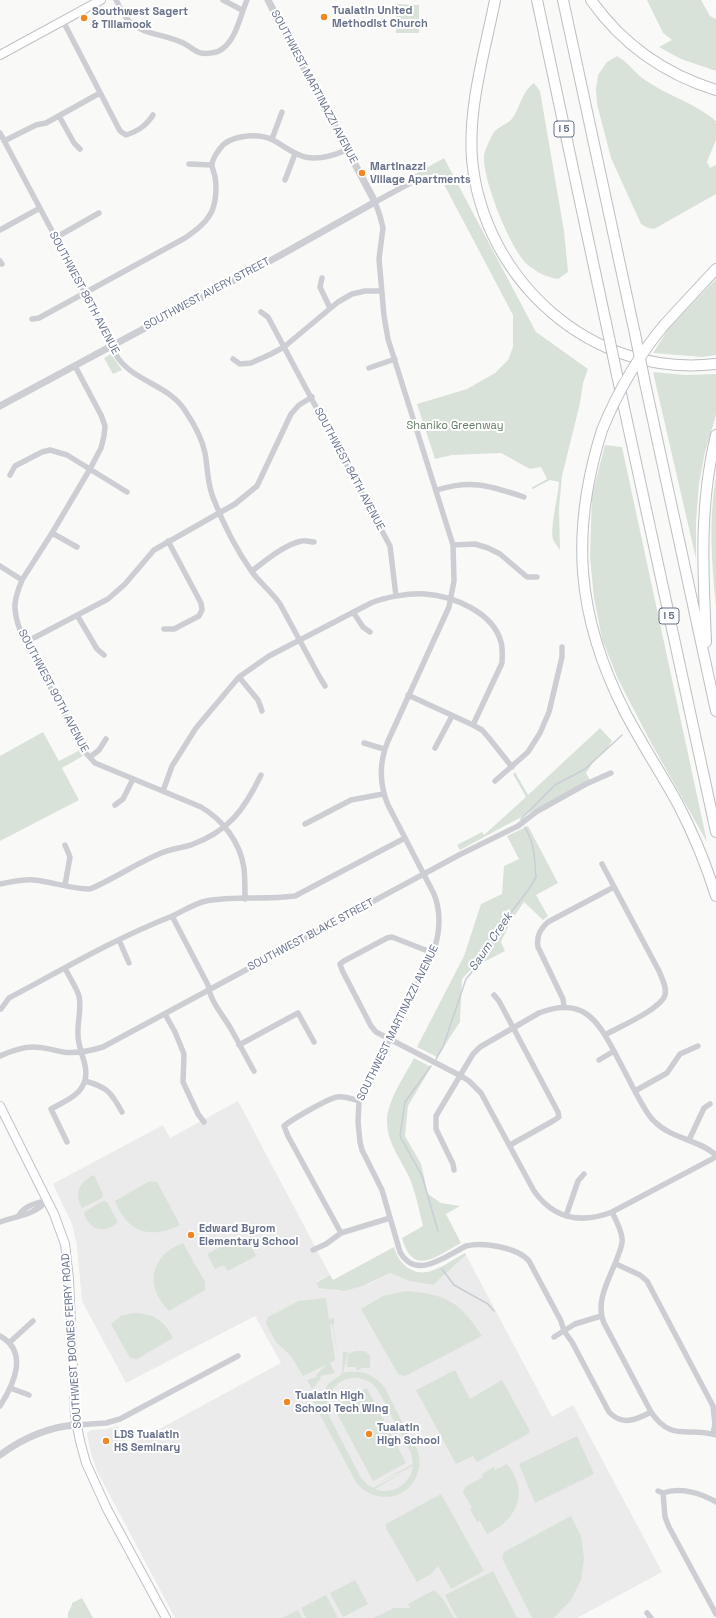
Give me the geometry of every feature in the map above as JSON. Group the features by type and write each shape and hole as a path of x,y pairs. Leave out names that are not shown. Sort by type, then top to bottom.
{"highway":[{"path":"495,0 475,100 472,152 476,183 487,224 503,256 522,284 546,308 569,326 596,342 626,354 656,362 690,365 716,364"},
{"name":"I 5","path":"537,0 716,832"},
{"name":"I 5","path":"563,0 716,711"},
{"path":"591,0 618,33 646,57 674,73 716,90"},
{"path":"716,269 665,324 646,348 614,401 602,430 588,479 582,524 584,580 591,623 600,654 615,691 690,830 708,872 716,896"},
{"path":"707,671 702,546 703,515 709,468 716,435"}],"main road":[{"path":"0,55 101,0"},
{"name":"SOUTHWEST BOONES FERRY ROAD","path":"0,1106 60,1228 68,1262 76,1425 89,1472 166,1618"}],"street":[{"path":"116,0 127,20 133,25 152,33 176,39 196,51 204,53 220,50 228,43 234,35 242,10 247,0"},
{"path":"223,0 242,10"},
{"name":"SOUTHWEST MARTINAZZI AVENUE","path":"268,0 346,150 375,202 380,216 383,228 379,259 385,328 453,545 455,570 451,600 384,749 382,764 383,794 436,901 440,916 438,938 433,953 359,1101 358,1122 362,1150 379,1184 402,1255 409,1262 419,1266 433,1264 466,1246 471,1245 494,1246 522,1255 529,1261 561,1321 564,1331 612,1415 619,1420 631,1421 651,1412"},
{"path":"62,21 120,131 126,135 136,132 148,124 154,115"},
{"path":"4,142 27,130 46,123 100,93"},
{"path":"272,139 282,112"},
{"path":"59,116 74,142 80,149"},
{"name":"SOUTHWEST 86TH AVENUE","path":"0,133 85,293 111,346 120,360 133,373 168,393 185,410 202,441 205,453 208,484 219,513 252,571 275,596 325,686"},
{"path":"32,319 39,318 185,238 205,222 212,212 216,197 216,178 212,165 217,153 224,145 235,139 247,136 261,136 272,139 295,154 305,157 328,157 346,150"},
{"path":"285,180 295,154"},
{"path":"189,164 212,165"},
{"name":"SOUTHWEST AVERY STREET","path":"0,406 279,256 414,181"},
{"path":"0,230 40,208"},
{"path":"56,238 99,213"},
{"path":"322,278 320,287 330,308"},
{"path":"233,359 240,364 251,363 284,347 330,308 352,294 364,291 382,292"},
{"name":"SOUTHWEST 84TH AVENUE","path":"261,312 268,317 312,397 390,546 396,596"},
{"path":"369,368 395,359"},
{"name":"SOUTHWEST 90TH AVENUE","path":"74,366 101,415 105,426 101,448 52,533 22,580 15,597 15,617 26,642 84,751 95,763 208,811 225,827 238,846 244,869 245,899"},
{"path":"26,642 118,592 154,550 235,504 258,486 291,414 299,405 312,397"},
{"path":"10,475 15,466 42,452 50,450 67,454 127,492"},
{"path":"437,490 452,485 477,484 497,488 524,497"},
{"path":"52,533 77,547"},
{"path":"164,629 174,629 199,616 202,610 201,603 168,541"},
{"path":"252,571 268,558 287,547 302,541 314,542"},
{"path":"453,545 475,544 488,548 500,554 527,577 537,577"},
{"path":"0,566 22,580"},
{"path":"163,791 172,766 196,728 238,677 269,656 353,612 382,599 396,596 424,594 451,600 465,605 482,615 495,629 501,641 502,663 474,725"},
{"path":"353,612 363,627 370,632"},
{"path":"77,615 97,649 104,655"},
{"path":"495,781 528,752 540,733 549,712 562,657 562,647"},
{"path":"238,677 258,700 262,711"},
{"path":"408,695 482,730 512,767"},
{"path":"436,748 452,716"},
{"name":"SOUTHWEST 90TH AVENUE","path":"90,758 99,750 106,739"},
{"path":"364,743 384,749"},
{"name":"SOUTHWEST BLAKE STREET","path":"0,1056 19,1049 34,1047 81,1053 103,1047 518,826 536,812 586,784 611,773"},
{"path":"0,884 23,880 35,880 80,889 90,889 159,854 197,842 225,827 239,815 261,775"},
{"path":"116,805 123,799 133,779"},
{"path":"305,824 351,800 383,794"},
{"path":"1,1009 9,998 147,925 172,916 193,905 206,901 277,899 295,896 405,838"},
{"path":"65,845 70,857 65,885"},
{"path":"602,864 659,971 665,990 664,997 657,1007 605,1035"},
{"path":"564,1007 563,999 538,947 538,936 543,926 548,922 614,887"},
{"path":"172,916 208,985 209,990 254,1071"},
{"path":"433,953 397,938 387,938 340,964 370,1026 376,1032 389,1040 460,1076 469,1081 481,1093 539,1198 552,1209 566,1216 584,1219 593,1218 612,1212 716,1156 708,1148 673,1134 654,1122 644,1109 597,1022 582,1012 564,1007 549,1010 513,1027 480,1047 473,1054 460,1076 440,1108 436,1116 435,1123 438,1134 453,1164 454,1170"},
{"path":"119,940 129,963"},
{"path":"65,968 79,995 78,1036 85,1066 85,1081 78,1092 50,1109 67,1142"},
{"path":"494,996 499,1001 513,1027 558,1112 559,1117 510,1145"},
{"path":"240,1044 298,1013 314,1042"},
{"path":"165,1014 175,1032 184,1054 183,1082 198,1114 204,1122"},
{"path":"635,1090 667,1073 680,1054 698,1046"},
{"path":"599,1060 614,1051"},
{"path":"85,1081 108,1090 112,1094 122,1112"},
{"path":"341,1234 291,1142 284,1126 292,1120 336,1097 359,1101"},
{"path":"689,1140 704,1108 710,1104"},
{"path":"566,1216 578,1181 584,1174"},
{"path":"0,1222 19,1215 22,1211 38,1202 47,1201"},
{"path":"612,1212 621,1231 622,1240 616,1264 602,1300 601,1316 657,1422 671,1430 679,1432 714,1434 715,1413 713,1406 662,1307 647,1281 640,1275 616,1264"},
{"path":"313,1250 326,1244 341,1234 390,1218"},
{"path":"554,1337 575,1324 587,1319 601,1316"},
{"path":"10,1342 33,1321"},
{"path":"0,1336 10,1342 17,1361 15,1375 0,1406"},
{"path":"0,1455 14,1445 53,1428 106,1423 120,1419 238,1356"},
{"path":"10,1388 29,1395"},
{"path":"716,1502 699,1494 684,1491 671,1490 661,1492 665,1517 669,1527 716,1614"},
{"path":"647,1613 651,1618"}],"shaded area":[{"name":"Tualatin High School","path":"238,1101 330,1275 316,1282 319,1288 328,1288 337,1291 369,1284 390,1273 409,1281 433,1285 466,1255 552,1417 573,1405 662,1572 577,1618 175,1618 97,1471 90,1450 87,1433 91,1430 106,1429 118,1426 126,1447 281,1363 255,1316 126,1383 82,1301 77,1246 72,1224 53,1184 163,1125 170,1138"}],"green space":[{"path":"647,0 701,0 710,16 716,19 716,71 681,59 659,47 672,40 663,33"},
{"path":"397,4 419,5 419,33 396,33"},
{"path":"617,56 654,86 699,109 716,121 716,140 707,162 710,168 716,165 716,194 654,229 648,228 641,224 611,158 597,104 596,89 598,75 607,62"},
{"path":"534,83 540,91 564,231 568,272 558,279 539,272 528,265 521,257 499,214 485,166 484,154 488,143 497,129 512,119 524,94"},
{"name":"Shaniko Greenway","path":"444,158 536,332 588,369 583,383 580,403 562,476 559,508 560,550 552,534 559,482 550,480 533,489 531,488 547,479 541,467 530,469 501,453 452,455 435,459 417,404 467,389 495,373 508,360 513,347 513,315 438,173 420,183 415,174"},
{"path":"716,279 716,355 702,357 653,353 669,328"},
{"path":"111,354 122,370 113,374 104,358"},
{"path":"653,372 685,375 716,374 716,415 705,452 699,484 696,521 696,559"},
{"path":"605,445 622,447 707,842 649,739 618,679 602,639 594,598 590,558 592,495"},
{"path":"716,477 716,608 711,526"},
{"path":"600,728 612,741 604,753 595,759 586,773 590,780 460,850 457,845 482,832 484,835 526,797 513,774 515,772 528,795"},
{"path":"43,732 59,761 80,750 83,756 62,768 79,800 0,841 0,756"},
{"path":"528,826 558,883 536,895 548,916 543,920 524,902 511,921 501,942 505,951 472,968 462,979 460,1022 437,1057 417,1047 464,956 481,904 502,894 504,866 519,859 507,836"},
{"path":"414,1058 431,1067 408,1106 405,1136 421,1164 428,1194 441,1203 460,1206 446,1214 461,1243 434,1258 419,1261 412,1257 402,1238 423,1226 410,1179 391,1143 387,1127 390,1104"},
{"path":"94,1175 103,1194 102,1198 82,1208 78,1198 79,1189 85,1181"},
{"path":"150,1181 157,1182 180,1225 169,1230 149,1232 133,1226 120,1212 115,1201"},
{"path":"103,1201 107,1202 118,1222 108,1228 98,1229 89,1223 84,1212"},
{"path":"246,1237 256,1256 228,1271 224,1265 215,1269 207,1254 224,1245 225,1247"},
{"path":"183,1243 205,1282 205,1290 169,1311 161,1301 156,1291 154,1272 157,1263 163,1255"},
{"path":"394,1247 403,1263 412,1270 418,1272 431,1271 465,1253 466,1255 433,1285 409,1281 390,1273 365,1285 345,1291 319,1288 316,1283 330,1275 333,1280"},
{"path":"406,1291 420,1292 451,1302 466,1315 482,1336 405,1376 398,1374 361,1309 383,1296"},
{"path":"326,1298 329,1319 334,1318 333,1324 338,1356 332,1324 330,1324 335,1360 330,1363 335,1373 320,1376 321,1378 312,1389 307,1380 317,1377 316,1375 326,1365 303,1376 291,1356 275,1341 266,1323 268,1317 299,1301"},
{"path":"133,1313 152,1316 157,1319 165,1326 173,1338 137,1359 130,1358 111,1324 121,1316"},
{"path":"355,1351 364,1351 370,1355 370,1368 361,1368 360,1370 356,1370 356,1367 347,1367 348,1354"},
{"path":"343,1352 348,1352 343,1373 361,1372 367,1374 377,1379 385,1388 416,1447 418,1454 419,1470 417,1476 414,1482 405,1491 393,1496 383,1497 365,1491 357,1484 310,1396 316,1393 321,1400 328,1384 342,1374","holes":["350,1378 366,1380 378,1390 411,1453 413,1464 378,1483 413,1466 409,1478 405,1483 394,1490 381,1491 375,1489 404,1472 373,1488 368,1485 361,1478 329,1416 327,1403 331,1392 339,1383"]},
{"path":"455,1370 470,1399 502,1380 530,1431 528,1434 477,1462 473,1456 456,1464 416,1390"},
{"path":"367,1388 406,1463 373,1481 333,1406 339,1402 337,1399 335,1401 331,1394 333,1391 340,1394 339,1397 345,1399"},
{"path":"577,1436 594,1474 535,1503 519,1464"},
{"path":"507,1464 514,1474 518,1485 519,1495 517,1504 513,1513 506,1521 487,1534 480,1521 477,1522 470,1509 472,1508 463,1492 465,1487 483,1477 482,1474 494,1467 495,1470"},
{"path":"441,1494 484,1571 451,1589 438,1566 432,1573 417,1582 386,1528 386,1524"},
{"path":"571,1516 581,1536 584,1558 581,1580 571,1600 556,1616 553,1618 532,1618 502,1558 504,1552"},
{"path":"493,1571 517,1618 457,1618 445,1595"},
{"path":"355,1580 368,1604 343,1617 330,1593"},
{"path":"434,1590 443,1599 454,1618 374,1618 394,1608 410,1608 408,1604"},
{"path":"326,1595 338,1618 306,1618 301,1608"},
{"path":"82,1598 93,1618 68,1618 68,1613 72,1603"},
{"path":"298,1610 302,1618 282,1618"}],"waterway":[{"name":"Saum Creek","path":"521,819 555,785 585,769 622,735"},
{"name":"Saum Creek","path":"436,1059 443,1047 466,979 476,967 506,919 529,889 536,877 534,853 531,840 525,827"},
{"name":"Saum Creek","path":"431,1066 405,1102 400,1136 422,1176 438,1231"},
{"name":"Saum Creek","path":"442,1269 454,1285 488,1304 494,1311"}],"place":[{"name":"Tualatin United Methodist Church","path":"324,17"},
{"name":"Southwest Sagert & Tillamook","path":"84,18"},
{"name":"Martinazzi Village Apartments","path":"362,173"},
{"name":"Edward Byrom Elementary School","path":"191,1235"},
{"name":"Tualatin High School Tech Wing","path":"287,1402"},
{"name":"Tualatin High School","path":"369,1434"},
{"name":"LDS Tualatin HS Seminary","path":"106,1441"}]}
